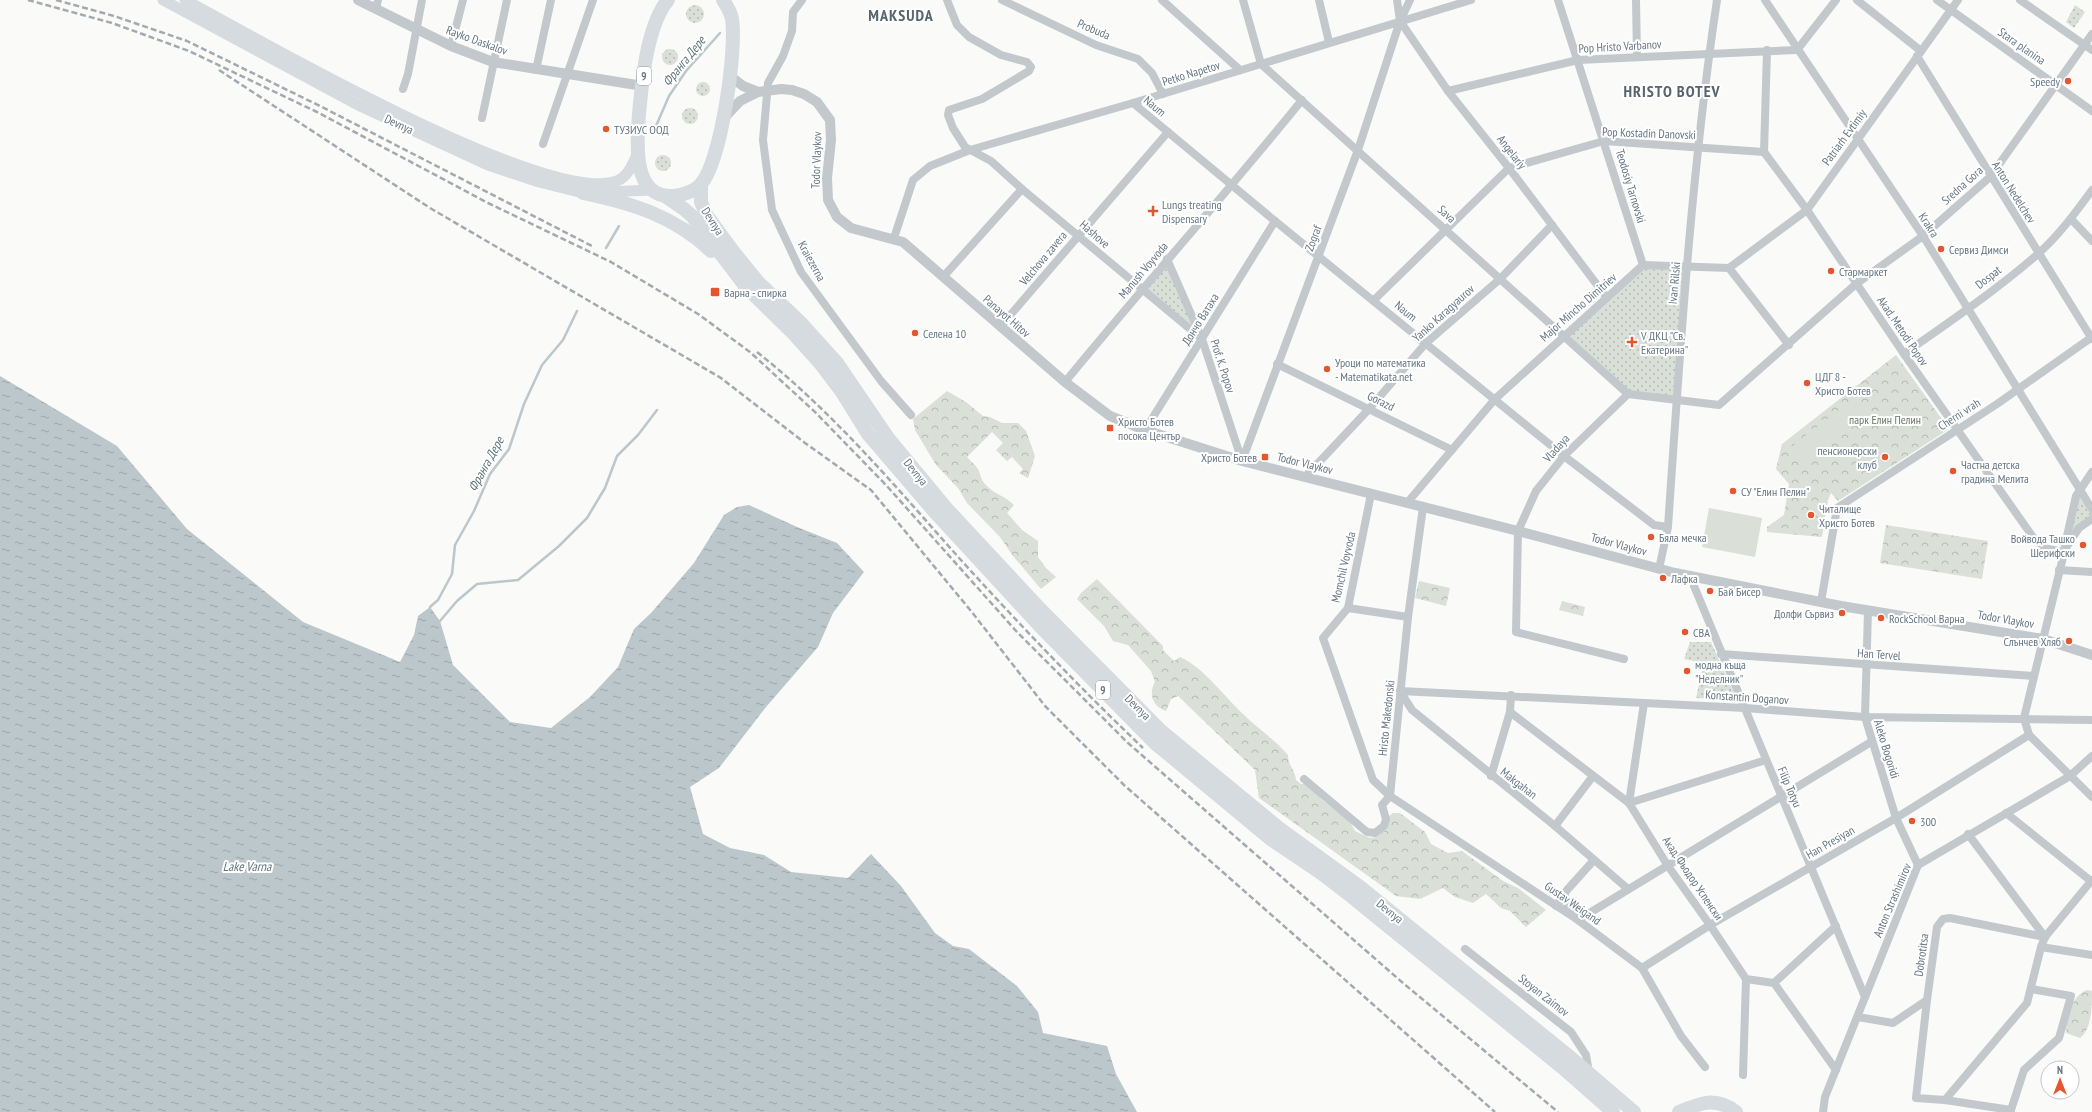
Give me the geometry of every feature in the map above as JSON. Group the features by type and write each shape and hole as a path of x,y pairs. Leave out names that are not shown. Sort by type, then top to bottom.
{"highway":[{"name":"9","path":"665,196 652,190 646,183 641,173 638,152 643,86 654,31 661,10 668,0"},
{"name":"9","path":"701,185 713,160 723,119 730,76 732,20 723,0"},
{"path":"732,20 736,0"},
{"path":"665,196 679,196 701,185"},
{"name":"Devnya","path":"701,185 700,202 707,216 732,250 758,282 800,322 837,363 888,438 946,508 1041,610 1161,731 1280,829 1360,887 1634,1110"},
{"path":"583,193 636,206 680,226 703,244 736,275"},
{"name":"Devnya","path":"665,196 684,208 692,216 746,287 793,333 820,364 842,392 868,434 934,511 1039,625 1155,743 1272,840 1321,873 1357,901 1563,1068 1613,1112"},
{"path":"1679,1112 1691,1109 1704,1102 1712,1101 1727,1105 1736,1112"}],"main road":[{"name":"Devnya","path":"163,0 358,105 459,153 528,179 583,193 652,190"},
{"name":"Devnya","path":"185,0 365,96 483,151 533,170 578,181 598,183 616,181 626,175 638,152"}],"street":[{"name":"Rayko Daskalov","path":"358,0 377,5 416,29 451,46 493,62 643,86"},
{"path":"403,89 408,74 422,0"},
{"path":"451,46 463,0"},
{"path":"482,118 507,0"},
{"path":"536,70 551,0"},
{"path":"543,144 592,0"},
{"path":"768,90 768,83 783,56 792,31 793,12 802,0"},
{"path":"947,0 957,25 969,37 1001,55 1027,62 1031,67 1029,71 982,100 949,110 948,115 953,128 965,148 970,150"},
{"name":"Probuda","path":"1002,0 1096,45 1138,59 1152,73 1163,94"},
{"path":"1162,0 1240,70"},
{"path":"1243,0 1261,64"},
{"path":"1318,0 1329,42"},
{"path":"1397,0 1400,21"},
{"name":"Zograf","path":"1242,461 1276,364 1319,256 1358,150 1400,21 1410,0"},
{"name":"Petko Napetov","path":"894,238 913,180 930,166 970,150 1133,103 1329,42 1471,0"},
{"name":"Teodosiy Tarnovski","path":"1558,0 1643,265"},
{"path":"1636,0 1637,57"},
{"name":"Ivan Rilski","path":"1659,569 1668,527 1687,268 1709,53 1717,0"},
{"name":"Krakra","path":"1765,0 1797,50 1923,236 2017,390 2092,508"},
{"path":"1797,50 1836,0"},
{"name":"Anton Nedelchev","path":"1857,0 1919,54 1990,176 2092,338"},
{"name":"Stara planina","path":"1937,0 2092,111"},
{"name":"Patriarh Evtimiy","path":"1729,268 1807,210 1958,0"},
{"path":"2020,0 2092,50"},
{"name":"Angelariy","path":"1400,21 1448,91 1510,168 1607,298"},
{"name":"Sredna Gora","path":"1678,400 1719,405 1856,284 1923,236 1990,176 2092,34"},
{"path":"1764,152 1767,50"},
{"name":"Pop Hristo Varbanov","path":"1448,91 1578,60 1767,50 1797,50"},
{"name":"Sava","path":"1261,64 1628,394"},
{"path":"730,76 743,86 758,92"},
{"name":"Todor Vlaykov","path":"723,119 740,101 758,92 768,90 781,89 804,94 817,102 830,120 831,131 828,200 837,217 851,228"},
{"name":"Kraiezerna","path":"768,90 763,140 772,210 801,272 881,382 911,415"},
{"name":"Manush Voyvoda","path":"1065,382 1167,259 1232,186 1302,100"},
{"name":"Naum","path":"1133,103 1232,186 1564,456 1654,525 1668,527"},
{"name":"Velchova zavera","path":"1000,328 1168,132"},
{"name":"Pop Kostadin Danovski","path":"1374,300 1510,168 1604,141 1700,146 1764,152"},
{"name":"Hashove","path":"970,150 991,161 1022,189 1079,235 1141,290 1202,339"},
{"name":"Akad. Metodi Popov","path":"1764,152 1807,210 1904,354 2035,540 2043,548 2053,551 2064,550"},
{"path":"943,277 1022,189"},
{"name":"Dospat","path":"1904,354 1967,309 2039,253 2071,220 2092,190"},
{"path":"2071,220 2092,241"},
{"name":"Дончо Ватаха","path":"1145,430 1275,221"},
{"name":"Yanko Karagyaurov","path":"1306,476 1426,343 1500,279 1552,225"},
{"name":"Panayot Hitov","path":"851,228 894,238 912,249 1000,328 1065,382 1110,416 1145,430"},
{"name":"Prof. K. Popov","path":"1167,259 1202,339 1242,461"},
{"path":"1643,265 1687,268 1729,268 1788,345"},
{"name":"Major Mincho Dimitriev","path":"1406,503 1494,399 1643,265"},
{"name":"Cherni vrah","path":"1822,602 1837,508 2017,390 2092,338"},
{"name":"Gorazd","path":"1276,364 1452,450"},
{"path":"1628,394 1678,400"},
{"name":"Vladaya","path":"1518,530 1536,491 1564,456 1628,394"},
{"name":"Todor Vlaykov","path":"1145,430 1242,461 1518,530 1659,569 1763,592 2043,638 2092,655"},
{"path":"2092,472 2076,496 2024,718 2029,735 2092,797"},
{"name":"Momchil Voyvoda","path":"1323,638 1348,608 1371,494"},
{"name":"Hristo Makedonski","path":"1304,779 1363,829 1371,833 1379,832 1384,826 1386,819 1382,805 1390,796 1408,617 1423,507"},
{"path":"2064,550 2079,528 2092,519"},
{"path":"1518,530 1516,632 1624,659"},
{"path":"2058,570 2092,572"},
{"name":"Filip Totyu","path":"1694,586 1865,997"},
{"path":"1348,608 1408,617"},
{"name":"Aleko Bogoridi","path":"1868,610 1865,665 1865,717 1871,742 1896,818 1918,865"},
{"name":"Gustav Weigand","path":"1323,638 1373,780 1390,796 1578,920 1642,968 1681,1036 1705,1067"},
{"name":"Han Tervel","path":"1721,654 2034,676"},
{"name":"Konstantin Doganov","path":"1400,691 1510,695 1745,708 1865,717 2092,720"},
{"name":"Makgahan","path":"1400,691 1412,710 1491,776 1555,826 1628,889"},
{"path":"1491,776 1510,712 1510,695"},
{"path":"1644,703 1629,803 1766,760"},
{"name":"Акад. Фьодор Успенски","path":"1510,712 1629,803 1668,866 1746,979"},
{"name":"Han Presiyan","path":"1642,968 1710,925 1896,818 2029,735"},
{"path":"1565,893 1565,901 1578,920 1871,742"},
{"name":"Anton Strashimirov","path":"1823,1112 1825,1097 1918,865 1968,834 2070,776 2092,756"},
{"path":"1555,826 1593,776"},
{"path":"1945,1100 2027,1003 2045,936 2092,881 2006,812"},
{"path":"1968,834 2045,936"},
{"path":"1556,906 1565,893 1594,860"},
{"name":"Dobrotitsa","path":"1927,1000 1937,927 1943,918 1950,918 2045,936"},
{"path":"1774,983 1836,926"},
{"path":"2041,947 2092,955"},
{"name":"Stoyan Zaimov","path":"1465,949 1571,1032 1586,1055 1589,1074"},
{"path":"1743,1075 1746,979 1774,983 1836,1070"},
{"path":"1927,1000 1915,1096 1918,1099 1945,1100 2009,1111 2024,1070 2060,1038 2071,996 2032,988"},
{"path":"1858,1017 1893,1023 1927,1000"}],"green space":[{"path":"691,5 699,5 704,10 702,21 699,23 691,23 686,18 686,10"},
{"path":"2075,5 2085,12 2074,28 2066,22"},
{"path":"670,49 677,54 678,57 673,64 670,65 663,60 662,57 667,50"},
{"path":"700,82 706,82 710,86 710,92 706,96 700,96 696,92 696,86"},
{"path":"687,108 693,108 698,113 696,122 693,124 687,124 682,119 682,113"},
{"path":"660,155 666,155 671,160 669,169 666,171 660,171 655,166 655,160"},
{"path":"1167,259 1202,339 1141,290"},
{"path":"1643,265 1687,268 1678,400 1634,396 1564,335"},
{"name":"парк Елин Пелин","path":"1896,355 1949,429 1838,501 1831,493 1828,500 1822,537 1767,532 1767,527 1784,515 1789,484 1776,469 1782,444"},
{"path":"947,391 966,402 983,416 990,417 1002,423 1018,423 1026,431 1035,456 1028,478 1019,473 1023,469 1012,457 1007,461 996,450 1003,443 992,432 967,457 977,467 986,485 992,491 1007,499 1014,505 1007,513 1022,530 1038,541 1038,557 1046,568 1056,577 1041,589 1013,556 1000,537 967,503 958,488 936,465 915,430 913,419"},
{"path":"1853,399 1867,416 1804,464 1791,447"},
{"path":"2080,493 2092,511 2092,517 2067,543"},
{"path":"1709,508 1762,518 1755,557 1702,547"},
{"path":"1886,525 1988,541 1982,579 1880,563"},
{"path":"1097,579 1163,646 1163,650 1174,661 1180,657 1197,668 1213,682 1235,706 1283,749 1288,755 1296,780 1301,784 1307,784 1317,792 1321,799 1350,822 1355,831 1370,838 1377,837 1388,828 1388,817 1393,813 1400,813 1425,832 1431,844 1448,853 1462,851 1503,881 1518,888 1546,910 1526,927 1510,911 1501,908 1486,894 1473,903 1455,897 1443,888 1420,899 1396,896 1259,798 1255,770 1178,696 1171,699 1166,711 1158,706 1153,700 1152,695 1155,682 1151,671 1128,645 1113,641 1104,626 1077,599 1081,593"},
{"path":"1419,581 1450,588 1446,606 1415,598"},
{"path":"1562,601 1585,607 1583,616 1559,610"},
{"path":"1690,642 1711,642 1737,700 1696,698 1704,663 1684,659"},
{"path":"2087,990 2092,991 2092,1003 2087,1029 2080,1038 2066,1033 2067,1020 2077,997"}],"water":[{"name":"Lake Varna","path":"0,376 117,446 187,529 303,622 400,662 414,635 418,616 430,607 440,621 453,665 510,722 551,728 590,697 618,667 634,629 651,613 694,563 724,515 737,507 749,505 837,543 864,572 833,613 818,647 766,707 719,768 690,787 703,834 730,848 764,855 791,872 848,878 871,854 901,886 935,933 953,946 969,949 1017,986 1038,1012 1043,1033 1107,1046 1116,1074 1137,1112 0,1112"}],"waterway":[{"name":"Франга Дере","path":"656,126 669,96 686,71 720,33"},
{"name":"Франга Дере","path":"606,248 619,226"},
{"name":"Франга Дере","path":"430,607 438,600 452,574 455,545 474,511 490,474 509,449 524,404 542,365 563,340 577,311"},
{"path":"440,621 457,601 477,584 518,580 559,546 587,518 605,488 617,456 638,435 657,410"}],"railway":[{"path":"28,0 112,23 189,51 317,112 488,203 611,262 698,314 750,352 815,412 886,485 1017,632 1128,743 1403,983 1558,1112"},
{"path":"56,0 114,16 187,41 320,106 592,246"},
{"path":"219,70 430,208 721,378 805,443 871,490 971,611 1045,706 1124,785 1495,1112"},
{"path":"757,352 785,375 838,425 1027,632 1143,748"}],"place":[{"name":"Speedy","path":"2068,81"},
{"name":"ТУЗИУС ООД","path":"606,129"},
{"name":"Lungs treating Dispensary","path":"1153,211"},
{"name":"Сервиз Димси","path":"1941,249"},
{"name":"Стармаркет","path":"1831,271"},
{"name":"Варна - спирка","path":"715,292"},
{"name":"Селена 10","path":"915,333"},
{"name":"V ДКЦ \"Св. Екатерина\"","path":"1632,342"},
{"name":"Уроци по математика - Matematikata.net","path":"1327,369"},
{"name":"ЦДГ 8 - Христо Ботев","path":"1807,383"},
{"name":"Христо Ботев посока Център","path":"1110,428"},
{"name":"Христо Ботев","path":"1265,457"},
{"name":"пенсионерски клуб","path":"1885,457"},
{"name":"Частна детска градина Мелита","path":"1953,471"},
{"name":"СУ \"Елин Пелин\"","path":"1733,491"},
{"name":"Читалище Христо Ботев","path":"1811,515"},
{"name":"Бяла мечка","path":"1651,537"},
{"name":"Войвода Ташко Шерифски","path":"2083,545"},
{"name":"Лафка","path":"1663,578"},
{"name":"Бай Бисер","path":"1710,591"},
{"name":"Долфи Сървиз","path":"1842,613"},
{"name":"RockSchool Варна","path":"1881,618"},
{"name":"CBA","path":"1685,632"},
{"name":"Слънчев Хляб","path":"2069,641"},
{"name":"модна къща \"Неделник\"","path":"1687,671"},
{"name":"300","path":"1912,821"}],"district":[{"name":"MAKSUDA","path":"901,15"},
{"name":"HRISTO BOTEV","path":"1672,91"}]}
